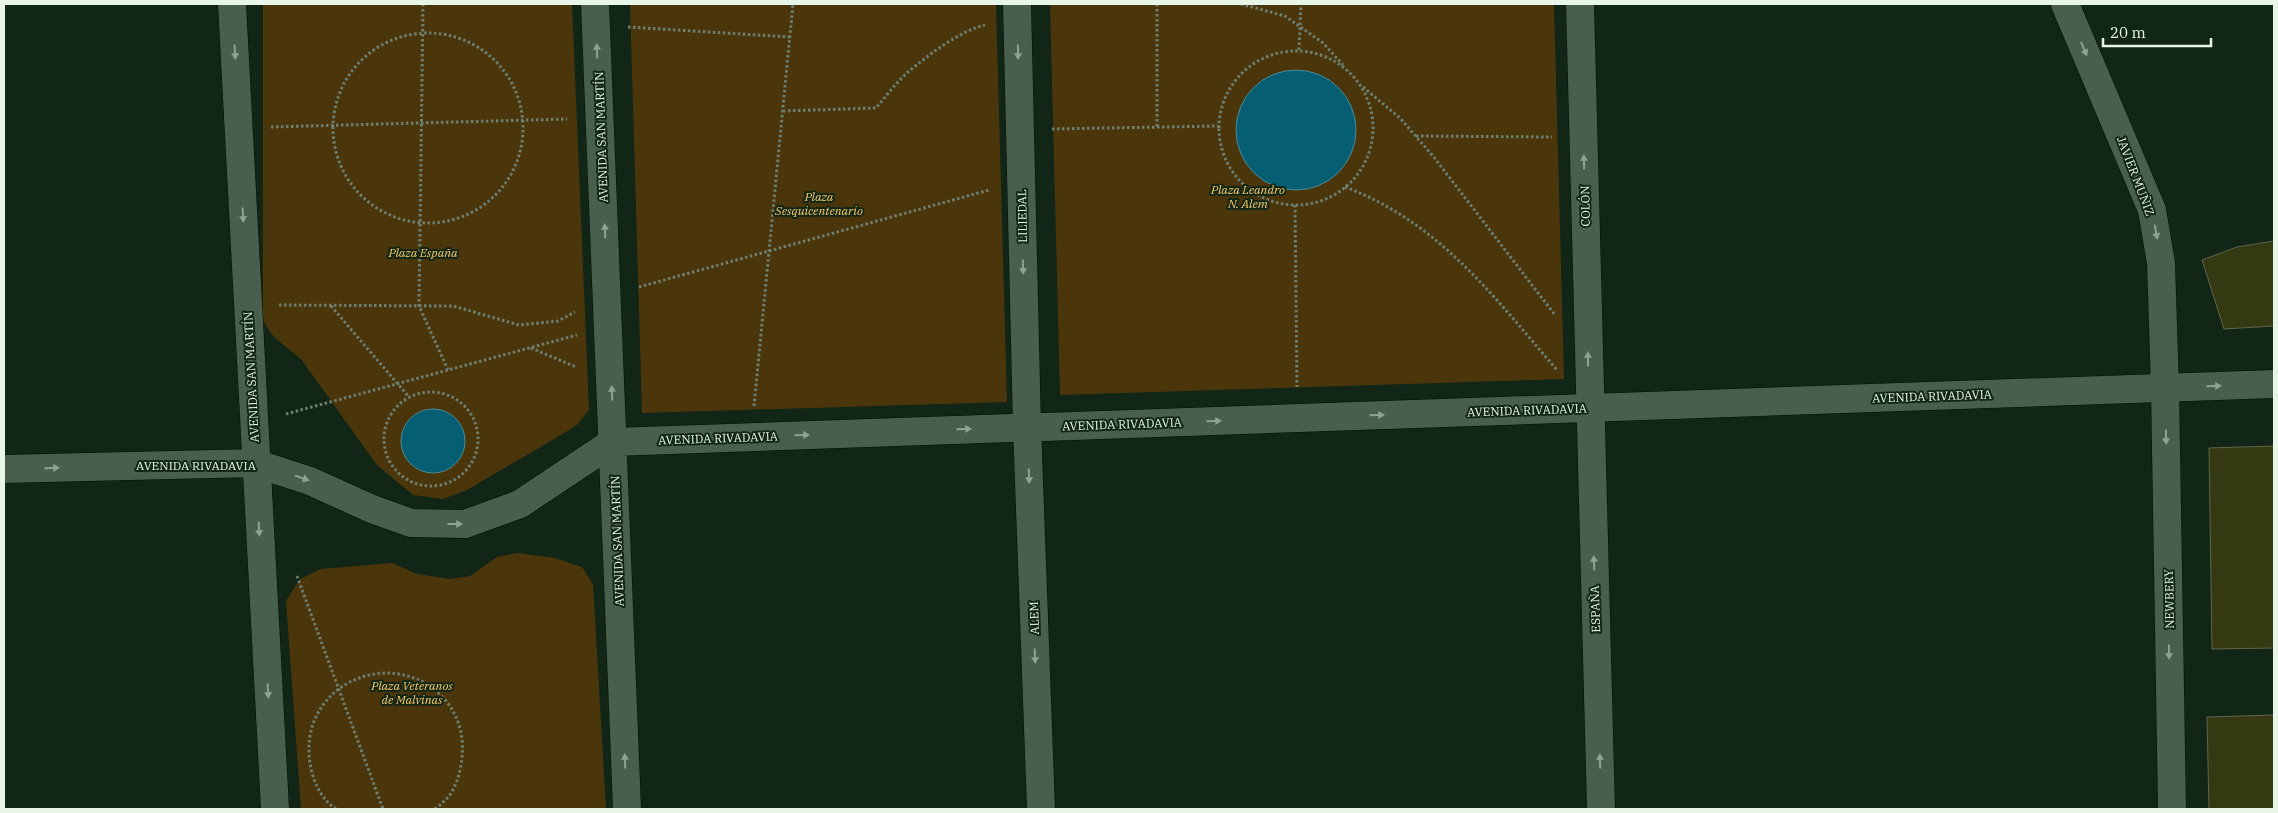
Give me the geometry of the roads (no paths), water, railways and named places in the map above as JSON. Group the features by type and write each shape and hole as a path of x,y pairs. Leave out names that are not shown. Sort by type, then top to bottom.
{"main road":[{"name":"AVENIDA SAN MARTÍN","path":"232,4 275,809"},
{"name":"COLÓN","path":"1580,4 1589,408"},
{"name":"JAVIER MUÑIZ","path":"2065,4 2152,210 2161,263 2166,388"},
{"name":"LILIEDAL","path":"1017,10 1027,427"},
{"name":"AVENIDA SAN MARTÍN","path":"596,14 627,809"},
{"name":"AVENIDA RIVADAVIA","path":"4,469 256,463 310,481 372,509 411,523 465,524 520,504 614,442 2274,384"},
{"name":"NEWBERY","path":"2166,388 2172,809"},
{"name":"ESPAÑA","path":"1589,408 1601,809"},
{"name":"ALEM","path":"1027,427 1041,809"}],"water":[{"path":"1296,70 1308,71 1319,75 1329,80 1338,88 1346,97 1351,107 1355,118 1355,142 1351,153 1346,163 1338,172 1329,180 1319,185 1308,189 1296,190 1284,189 1273,185 1263,180 1254,172 1246,163 1241,153 1237,142 1236,130 1237,118 1241,107 1246,97 1254,88 1263,80 1273,75 1284,71"},
{"path":"433,409 451,414 456,418 460,423 465,441 460,459 456,464 451,468 433,473 415,468 410,464 406,459 401,441 406,423 410,418 415,414"}],"park label":[{"name":"Plaza Leandro N. Alem","path":"1248,196"},
{"name":"Plaza Sesquicentenario","path":"819,203"},
{"name":"Plaza España","path":"423,252"},
{"name":"Plaza Veteranos de Malvinas","path":"412,692"}]}
